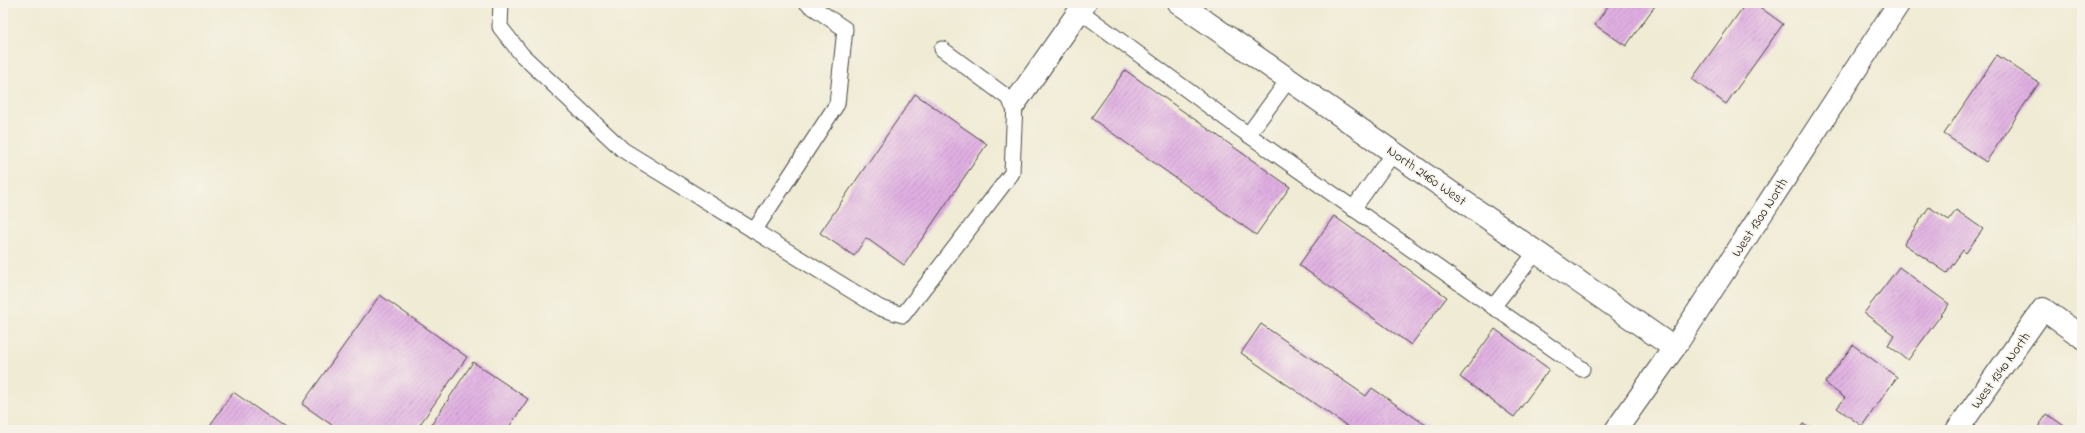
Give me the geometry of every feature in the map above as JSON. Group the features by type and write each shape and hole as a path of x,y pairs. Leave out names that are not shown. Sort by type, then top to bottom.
{"street":[{"name":"North 2460 West","path":"1179,3 1674,348"},
{"name":"West 1300 North","path":"1616,430 1674,348 1899,3"},
{"path":"1014,103 1083,7"},
{"name":"West 1340 North","path":"1957,430 2043,309 2082,337"}],"lane":[{"path":"500,3 500,28 522,54 624,150 880,308 903,315 1012,173 1014,103 942,49"},
{"path":"754,231 837,104 844,29 808,3"},
{"path":"1083,7 1248,135 1582,369"},
{"path":"1248,135 1289,79"},
{"path":"1353,209 1394,152"},
{"path":"1493,306 1536,252"}],"building":[{"path":"1610,3 1657,3 1626,46 1595,25"},
{"path":"1746,3 1754,3 1783,24 1726,104 1692,79"},
{"path":"1997,55 2039,83 1986,162 1944,134"},
{"path":"1125,70 1290,187 1256,235 1091,118"},
{"path":"915,94 987,144 904,265 866,238 854,256 820,233"},
{"path":"1929,207 1949,220 1956,210 1983,229 1966,253 1963,250 1947,273 1904,244"},
{"path":"1334,216 1447,297 1411,345 1299,265"},
{"path":"1899,267 1949,304 1908,360 1888,345 1894,335 1864,313"},
{"path":"380,295 467,357 416,430 339,430 302,404"},
{"path":"1261,324 1366,396 1372,388 1433,430 1353,430 1241,353"},
{"path":"1495,329 1549,369 1514,417 1460,377"},
{"path":"1853,345 1897,377 1862,426 1837,408 1845,398 1825,383"},
{"path":"473,362 528,399 507,430 428,430"},
{"path":"233,392 288,430 212,430 209,427"},
{"path":"2047,414 2070,430 2036,430"},
{"path":"1803,424 1812,430 1799,430"}]}
